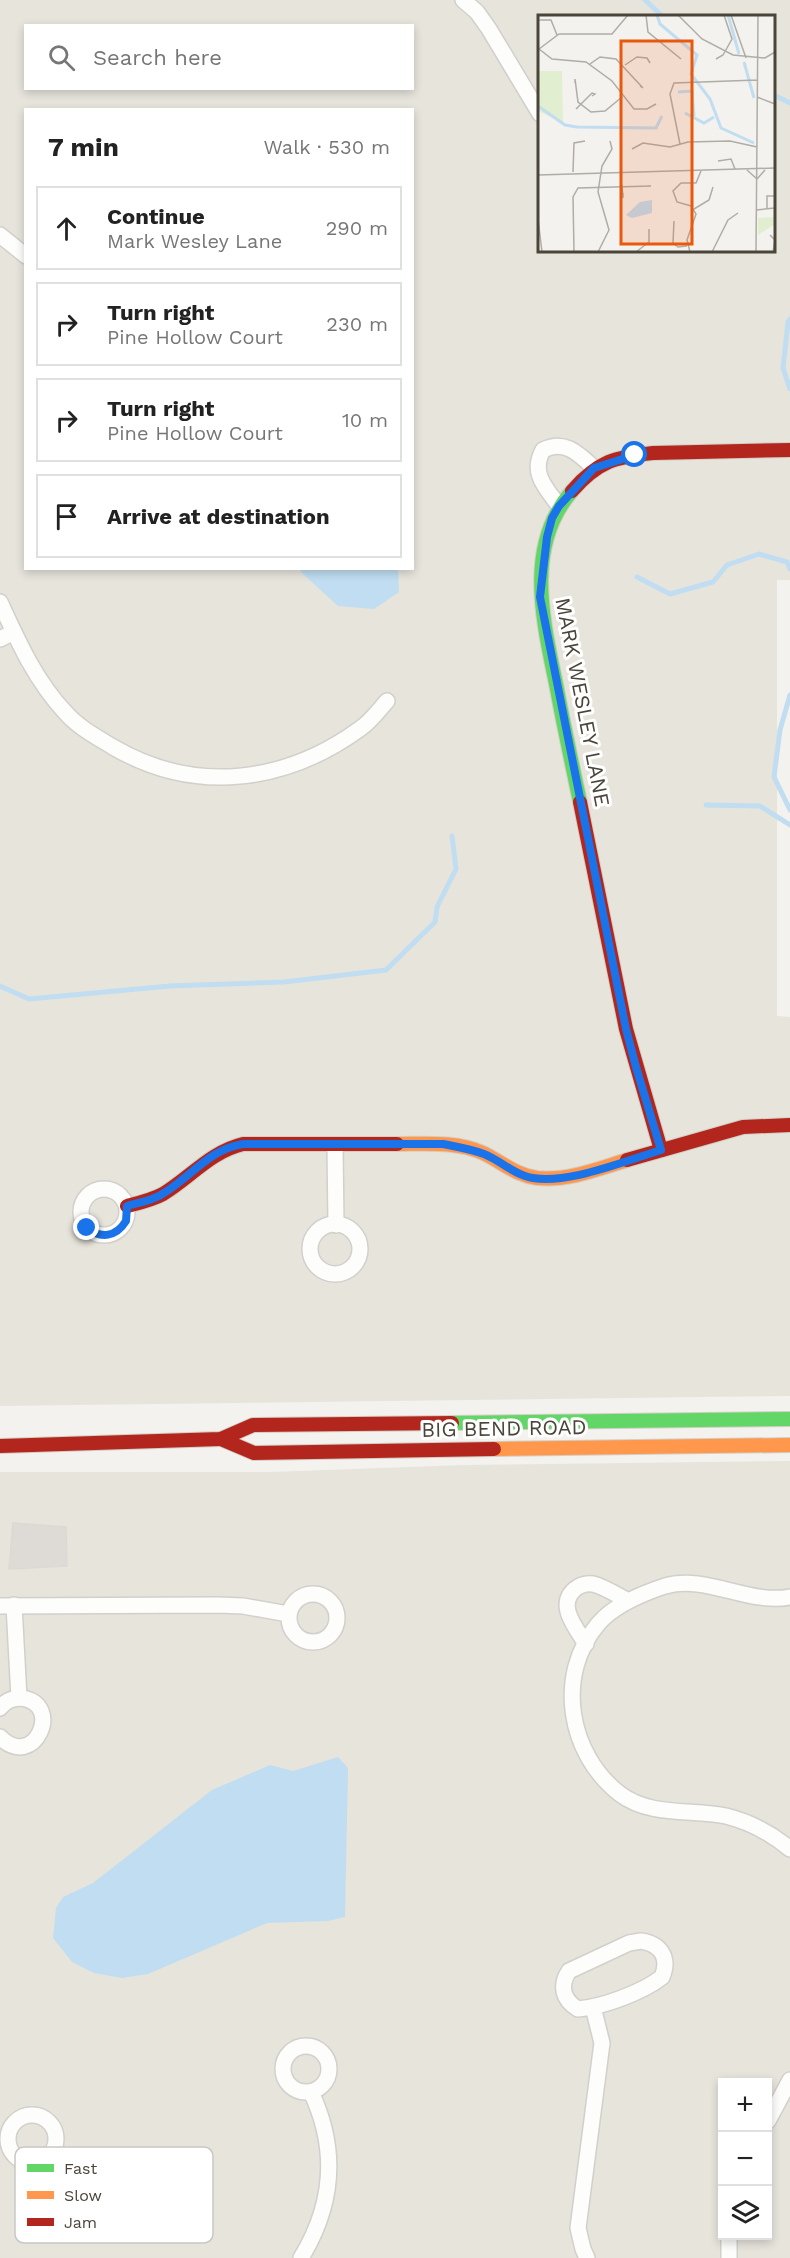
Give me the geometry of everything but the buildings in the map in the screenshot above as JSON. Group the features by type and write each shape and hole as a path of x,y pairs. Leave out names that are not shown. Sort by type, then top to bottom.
{"street":[{"path":"463,0 477,12 489,29 538,111"},
{"path":"0,235 24,254"},
{"path":"559,506 539,477 537,467 543,450 550,447 568,447 594,468"},
{"name":"MARK WESLEY LANE","path":"661,1150 626,1029 543,621 540,597 543,555 552,518 559,506 594,468 635,455 653,453 790,450"},
{"path":"0,602 32,668 64,712 81,728 144,763 192,776 228,778 284,767 326,750 363,726 387,701"},
{"path":"0,639 14,632"},
{"path":"127,1206 153,1199 166,1192 212,1155 227,1146 243,1144 443,1144 487,1155 506,1168 527,1177 548,1180 569,1177 743,1127 790,1125"},
{"path":"334,1145 336,1225"},
{"name":"BIG BEND ROAD","path":"0,1446 221,1439 253,1425 790,1419"},
{"name":"BIG BEND ROAD","path":"221,1439 254,1453 790,1445"},
{"path":"586,1644 568,1613 567,1605 573,1591 579,1586 592,1584 628,1600"},
{"path":"790,1597 754,1598 695,1584 667,1586 628,1600 598,1623 578,1655 573,1675 572,1713 584,1748 599,1772 621,1794 645,1806 670,1811 725,1816 750,1823 776,1837 790,1849"},
{"path":"19,1698 7,1606 218,1605 243,1606 288,1614"},
{"path":"0,1708 10,1700 19,1698 30,1700 41,1712 43,1720 40,1734 27,1745 8,1744 0,1737"},
{"path":"641,1941 657,1946 665,1961 662,1977 651,1985 593,2007 578,2009 566,1999 563,1986 569,1971 629,1943 641,1941"},
{"path":"587,2258 578,2228 602,2043 593,2007"},
{"path":"772,2114 790,2080"},
{"path":"301,2258 322,2219 329,2167 327,2138 322,2114 311,2092"},
{"path":"729,2240 729,2258"}],"shaded area":[{"path":"0,0 790,0 790,580 777,580 777,1016 790,1017 790,1396 0,1406"},
{"path":"790,1461 790,2258 0,2258 0,1472 271,1472 464,1465"}],"water":[{"path":"300,570 398,570 399,592 374,609 338,606"},
{"path":"338,1757 348,1768 345,1917 328,1921 267,1923 148,1974 122,1978 94,1973 72,1962 53,1938 56,1908 63,1897 93,1883 212,1790 270,1765 293,1771"}],"waterway":[{"path":"645,0 661,15"},
{"path":"775,96 790,103"},
{"path":"790,319 783,368 790,389"},
{"path":"637,577 670,594 713,582 727,565 759,554 787,562 790,569"},
{"path":"790,695 780,730 774,777 790,810"},
{"path":"706,805 760,806 790,825"},
{"path":"0,986 29,999 170,986 284,982 386,970 435,922 437,907 456,869 452,836"}],"traffic: fast":[{"path":"572,491 557,513 547,536 542,561 541,587 547,639 580,802"},
{"path":"452,1423 790,1419"}],"traffic: slow":[{"path":"397,1144 441,1144 473,1149 522,1174 537,1178 571,1176 627,1160"},
{"path":"494,1449 790,1445"}],"traffic: jam":[{"path":"572,491 599,467 628,456 653,453 790,450"},
{"path":"580,802 626,1029 661,1150"},
{"path":"627,1160 743,1127 790,1125"},
{"path":"127,1206 163,1194 211,1159 243,1144 397,1144"},
{"path":"0,1446 221,1439 253,1425 452,1423"},
{"path":"221,1439 254,1453 494,1449"}],"route":[{"path":"87,1228 100,1235 115,1233 126,1221 127,1206 153,1199 166,1192 212,1155 227,1146 243,1144 443,1144 487,1155 506,1168 527,1177 548,1180 569,1177 661,1150 626,1029 540,597 543,555 552,518 559,506 594,468 635,455"}]}
